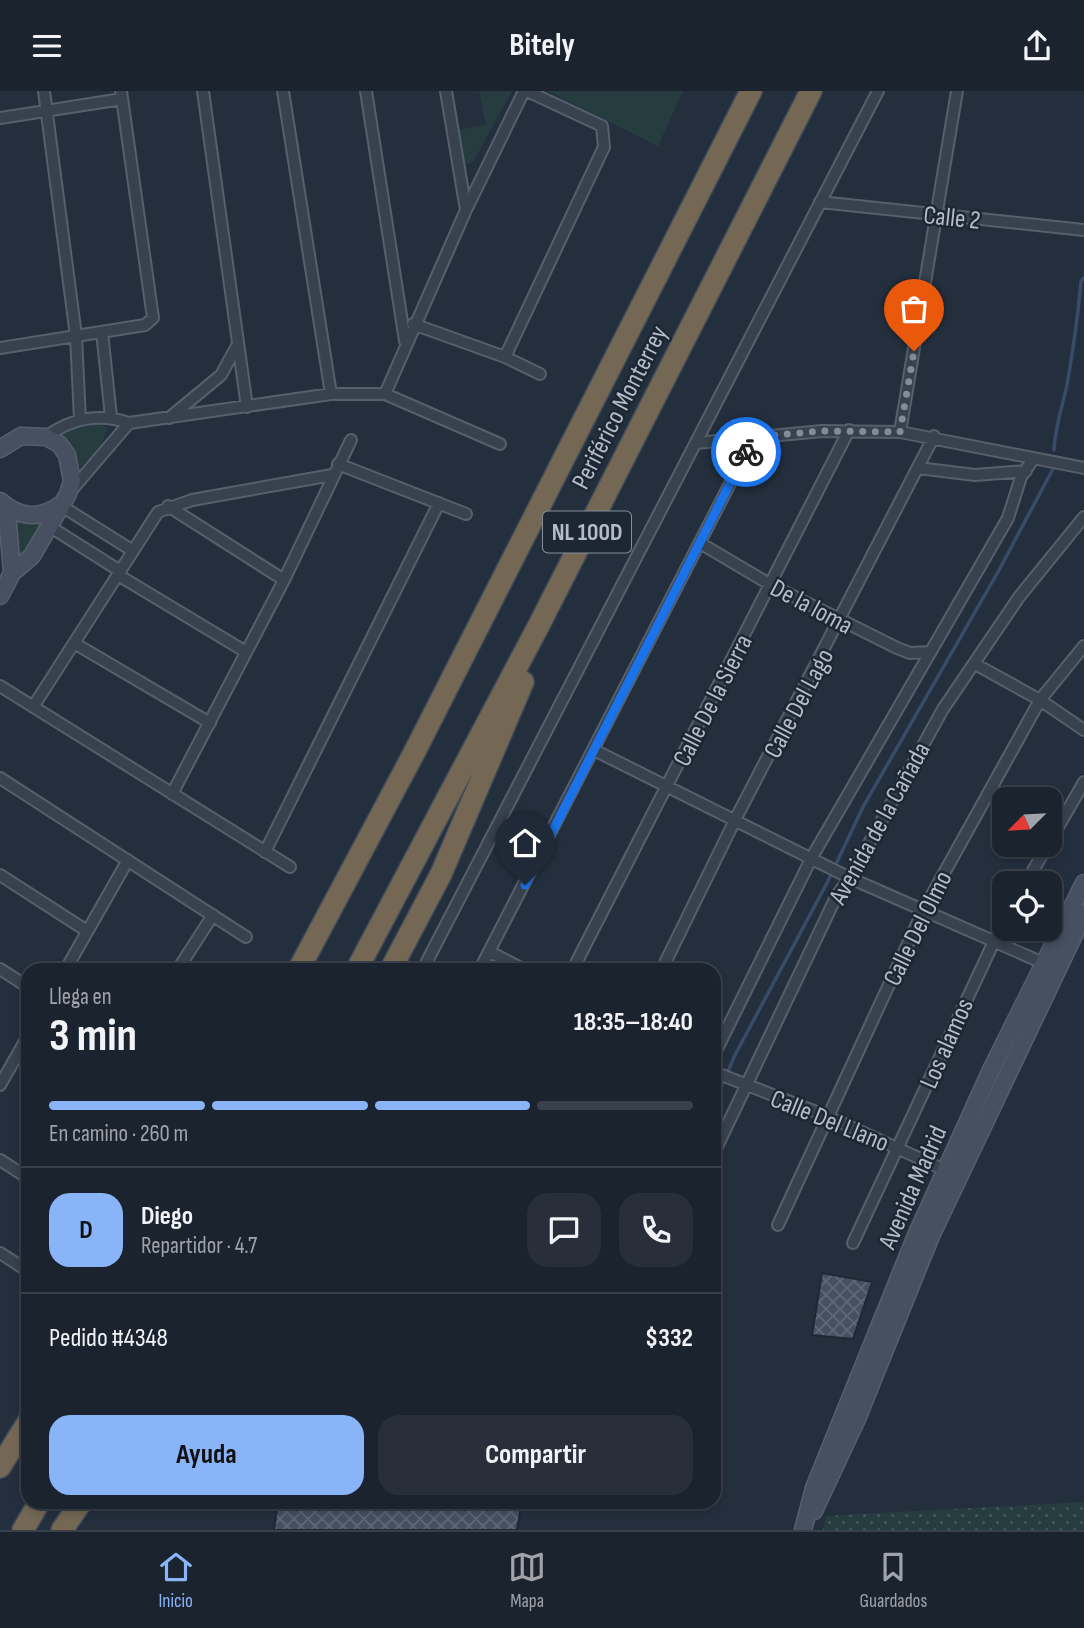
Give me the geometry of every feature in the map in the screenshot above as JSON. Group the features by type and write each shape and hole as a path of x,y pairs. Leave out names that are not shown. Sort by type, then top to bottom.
{"highway":[{"name":"Periférico Monterrey","path":"302,963 414,753 751,91"},
{"name":"Periférico Monterrey","path":"360,963 539,625 811,91"},
{"path":"394,963 441,874 474,801 533,657 539,625"},
{"path":"0,1467 21,1433"},
{"path":"23,1530 35,1509"},
{"path":"62,1530 76,1509"}],"street":[{"path":"44,91 76,336 80,420"},
{"path":"203,91 247,407"},
{"path":"283,91 331,394"},
{"path":"366,91 405,343"},
{"path":"446,91 466,210"},
{"path":"384,394 466,210 526,91 602,126 604,147 505,357"},
{"path":"426,963 878,91"},
{"path":"900,432 957,91"},
{"path":"0,118 121,95 154,315 145,325 0,348"},
{"name":"Calle 2","path":"820,202 1084,230"},
{"path":"413,324 505,357 541,374"},
{"path":"102,333 111,417"},
{"path":"167,420 221,375 239,344"},
{"path":"46,437 62,425 80,420 111,417 129,423 167,420 331,394 384,394 500,444"},
{"path":"0,501 23,515 49,512 64,499 129,423"},
{"path":"696,443 849,430 900,432 933,436 1084,468"},
{"name":"Calle De la Sierra","path":"576,963 849,430"},
{"path":"0,449 21,436"},
{"name":"Calle Del Lago","path":"665,963 736,818 841,621 933,436"},
{"path":"0,437 46,437 59,444 72,467 64,499 49,526 32,556 12,573 0,596"},
{"path":"484,963 754,437"},
{"path":"172,794 284,580 351,440"},
{"name":"Avenida de la Cañada","path":"721,1041 815,859 1007,518 1034,458"},
{"path":"338,464 466,514"},
{"path":"918,468 975,475 1026,471"},
{"path":"33,707 158,512 168,506 332,475"},
{"path":"64,499 133,551"},
{"path":"0,501 10,536 12,573"},
{"path":"265,852 439,503"},
{"path":"168,506 284,580"},
{"name":"Avenida de la Cañada","path":"721,1139 846,876 931,729 1019,597 1084,517"},
{"path":"49,526 246,652"},
{"name":"De la loma","path":"700,543 771,585 841,621 910,653 930,652"},
{"path":"74,643 210,723"},
{"name":"Calle Del Olmo","path":"778,1226 923,911 1040,700 1084,646"},
{"path":"975,664 1040,700 1084,730"},
{"path":"0,686 290,867"},
{"path":"594,750 736,818 846,876 992,940"},
{"path":"0,778 246,937"},
{"path":"1062,820 1084,782"},
{"path":"69,963 128,860"},
{"path":"0,876 87,931"},
{"name":"Avenida Madrid","path":"804,1525 823,1495 931,1236 1084,883"},
{"name":"Avenida Madrid","path":"804,1525 814,1488 945,1170 1049,966 1084,914"},
{"path":"182,963 213,915"},
{"name":"Los alamos","path":"853,1243 993,941"},
{"path":"995,941 1049,966"},
{"path":"490,952 511,963"},
{"path":"0,969 21,982"},
{"path":"0,1086 4,1069 21,1046"},
{"name":"Calle Del Llano","path":"721,1075 829,1117 945,1170"},
{"path":"0,1160 21,1174"},
{"path":"0,1254 21,1267"}],"green space":[{"path":"479,91 512,91 473,162 467,164 462,161 457,130 486,125"},
{"path":"547,91 683,91 658,146"},
{"path":"97,423 108,428 99,449 80,468 71,446 60,431"},
{"path":"12,514 45,519 35,544 23,554 18,552"},
{"path":"1084,1502 1084,1530 823,1530 826,1516"}],"building":[{"path":"822,1273 872,1282 853,1339 812,1335"},
{"path":"277,1509 521,1509 517,1530 274,1530"}],"waterway":[{"path":"1054,450 1067,385 1081,281 1084,278"},
{"path":"721,1088 735,1055 827,883 863,807 998,572 1054,467"}],"way so far":[{"path":"746,452 754,437 849,430 900,432 914,351"}],"route":[{"path":"525,885 746,452"}]}
